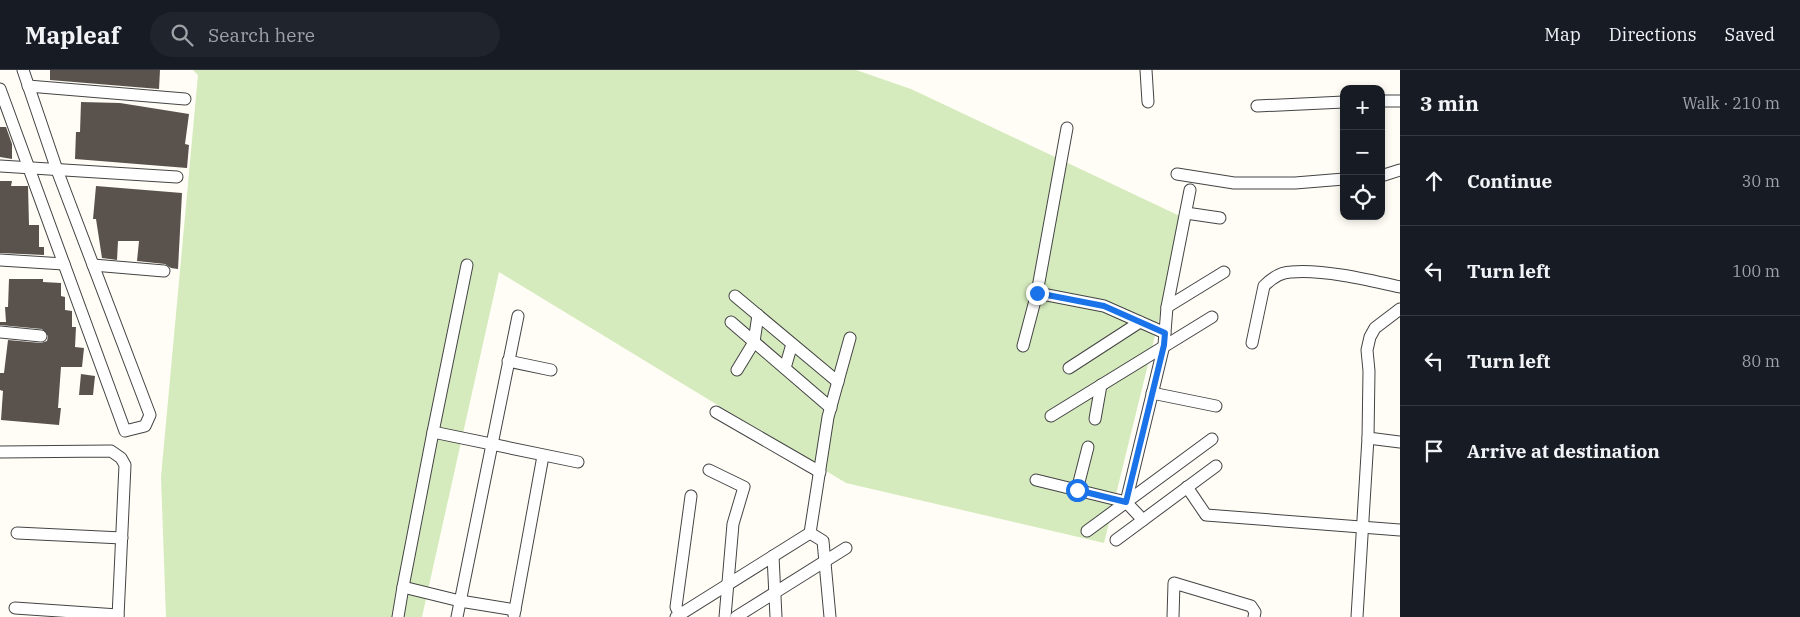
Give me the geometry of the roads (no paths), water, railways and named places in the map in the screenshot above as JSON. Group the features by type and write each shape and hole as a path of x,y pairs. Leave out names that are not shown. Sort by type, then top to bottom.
{"street":[{"path":"0,89 30,166 125,431 145,426 150,414 57,170 23,70"},
{"path":"1146,70 1148,102"},
{"path":"28,86 185,99"},
{"path":"1385,101 1400,101"},
{"path":"1257,106 1340,102"},
{"path":"1023,346 1037,293 1067,128"},
{"path":"0,166 30,166 57,170 177,177"},
{"path":"1384,175 1400,170"},
{"path":"1178,174 1234,183 1295,183 1340,179"},
{"path":"1126,502 1164,345 1167,307 1190,190"},
{"path":"1186,213 1220,218"},
{"path":"0,260 64,264"},
{"path":"93,265 164,271"},
{"path":"398,617 467,265"},
{"path":"1167,307 1224,272"},
{"path":"1252,343 1264,286 1281,274 1291,272 1354,277 1400,287"},
{"path":"1037,293 1104,306 1165,333"},
{"path":"735,296 838,382"},
{"path":"1357,617 1368,438 1369,378 1367,350 1370,337 1375,328 1400,309"},
{"path":"737,370 754,342 758,315"},
{"path":"456,617 518,316"},
{"path":"1051,416 1212,317"},
{"path":"730,322 831,408"},
{"path":"1069,368 1140,322"},
{"path":"0,332 41,336"},
{"path":"691,496 676,607 678,616 810,532 831,408 850,338"},
{"path":"785,368 792,344"},
{"path":"508,361 551,370"},
{"path":"1095,419 1101,385"},
{"path":"1152,393 1216,406"},
{"path":"716,412 820,472"},
{"path":"433,432 578,462"},
{"path":"1368,438 1400,442"},
{"path":"1087,531 1212,439"},
{"path":"1077,490 1088,447"},
{"path":"0,452 115,453 125,465 118,616 15,608"},
{"path":"403,587 514,613 543,456"},
{"path":"1116,540 1216,466"},
{"path":"709,470 744,487 733,524 729,584 724,617"},
{"path":"1036,480 1126,502 1143,520"},
{"path":"1187,487 1206,515 1400,530"},
{"path":"810,532 823,541 830,617"},
{"path":"17,533 122,538"},
{"path":"736,617 846,548"},
{"path":"773,556 776,617"},
{"path":"1173,617 1174,583 1251,606 1254,617"}]}
